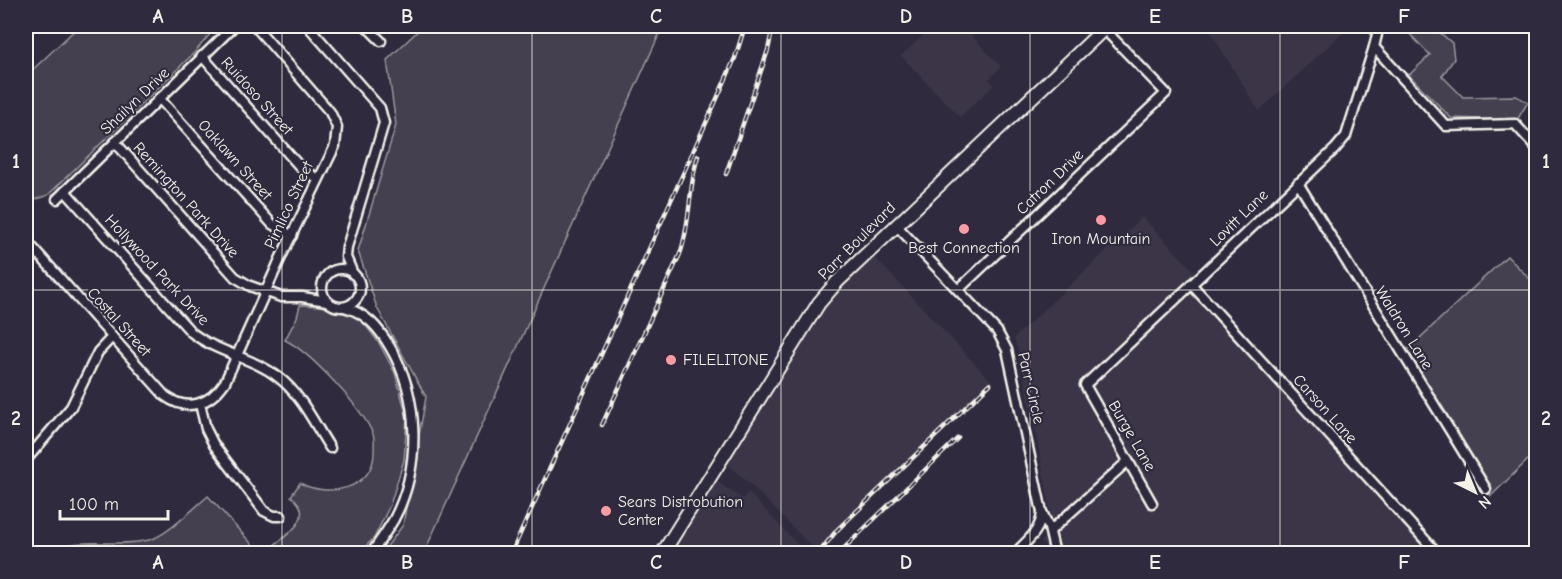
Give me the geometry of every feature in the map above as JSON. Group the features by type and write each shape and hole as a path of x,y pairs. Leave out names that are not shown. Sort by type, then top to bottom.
{"main road":[{"name":"Parr Boulevard","path":"662,554 819,303 837,282 896,225 1105,27"}],"street":[{"name":"Shailyn Drive","path":"57,199 234,26"},
{"name":"Pimlico Street","path":"200,404 217,393 225,382 334,146 337,127 330,112 255,26"},
{"path":"308,26 380,108 384,123 347,247 346,257 360,284 359,293 355,301 344,307"},
{"path":"366,26 381,41"},
{"name":"Lovitt Lane","path":"1085,385 1335,149 1346,136 1379,26"},
{"name":"Catron Drive","path":"958,290 1166,93 1105,27"},
{"path":"1374,47 1446,126 1515,124 1536,147"},
{"name":"Ruidoso Street","path":"202,56 301,168 318,179"},
{"name":"Oaklawn Street","path":"159,98 272,224 292,236"},
{"name":"Remington Park Drive","path":"115,142 235,277 266,293 281,297 302,297 327,301"},
{"name":"Waldron Lane","path":"1298,183 1486,489"},
{"name":"Hollywood Park Drive","path":"65,191 191,332 208,344 237,355 270,372 286,384 296,395 330,448"},
{"name":"Parr Circle","path":"896,225 997,331 1007,350 1042,512 1050,531 1055,554"},
{"name":"Costal Street","path":"26,240 165,396 178,404 200,404"},
{"path":"302,297 323,283 346,257"},
{"path":"336,270 342,269 353,274"},
{"path":"323,283 323,292 327,301 338,307 359,312 369,319"},
{"name":"Carson Lane","path":"1191,284 1437,554"},
{"path":"359,293 369,319 388,343 402,369 410,398 413,426 410,464 404,491 395,517 371,554"},
{"path":"26,460 71,407 98,352 112,337"},
{"name":"Burge Lane","path":"1085,385 1152,503"},
{"path":"200,404 209,435 222,457 264,511 274,516 281,516"},
{"path":"1050,531 1128,461"},
{"path":"1014,554 1035,534 1042,512"}],"shaded area":[{"path":"79,26 217,26 195,52 48,195 26,203 26,76"},
{"path":"423,26 663,26 424,553 382,553 403,525 426,397 377,308 358,251 396,125 387,60"},
{"path":"933,26 963,26 1001,67 989,79 994,85 960,117 901,56"},
{"path":"1207,26 1350,26 1259,111"},
{"path":"1391,26 1402,26 1396,31"},
{"path":"1402,26 1432,26 1452,43 1454,59 1442,76 1463,97 1516,96 1528,102 1517,120 1451,118 1409,75 1430,55"},
{"path":"1142,217 1199,276 1191,284 1432,547 1425,554 1050,553 1041,542 1049,528 1051,513 1033,419 1014,338"},
{"path":"869,251 994,384 816,551 749,483 721,459 819,303"},
{"path":"1507,256 1536,285 1536,452 1491,496 1403,354"},
{"path":"300,305 322,306 335,312 352,313 360,318 379,343 395,373 407,417 404,460 390,505 374,538 359,553 262,554 287,536 299,521 302,513 299,505 291,496 300,483 323,490 347,487 366,475 372,465 374,452 373,434 347,396 308,356 285,340 297,317"},
{"path":"710,477 743,499 748,492 806,553 662,554"},
{"path":"208,496 260,553 48,553 72,544 149,540 171,527"}],"railway":[{"path":"511,554 720,92 735,58 745,26"},
{"path":"726,174 768,50 773,26"},
{"path":"602,425 680,254 698,156"},
{"path":"818,554 837,530 990,384"},
{"path":"838,554 958,438"}],"place":[{"name":"Iron Mountain","path":"1101,220"},
{"name":"Best Connection","path":"964,229"},
{"name":"FILELITONE","path":"671,360"},
{"name":"Sears Distrobution Center","path":"606,511"}]}
